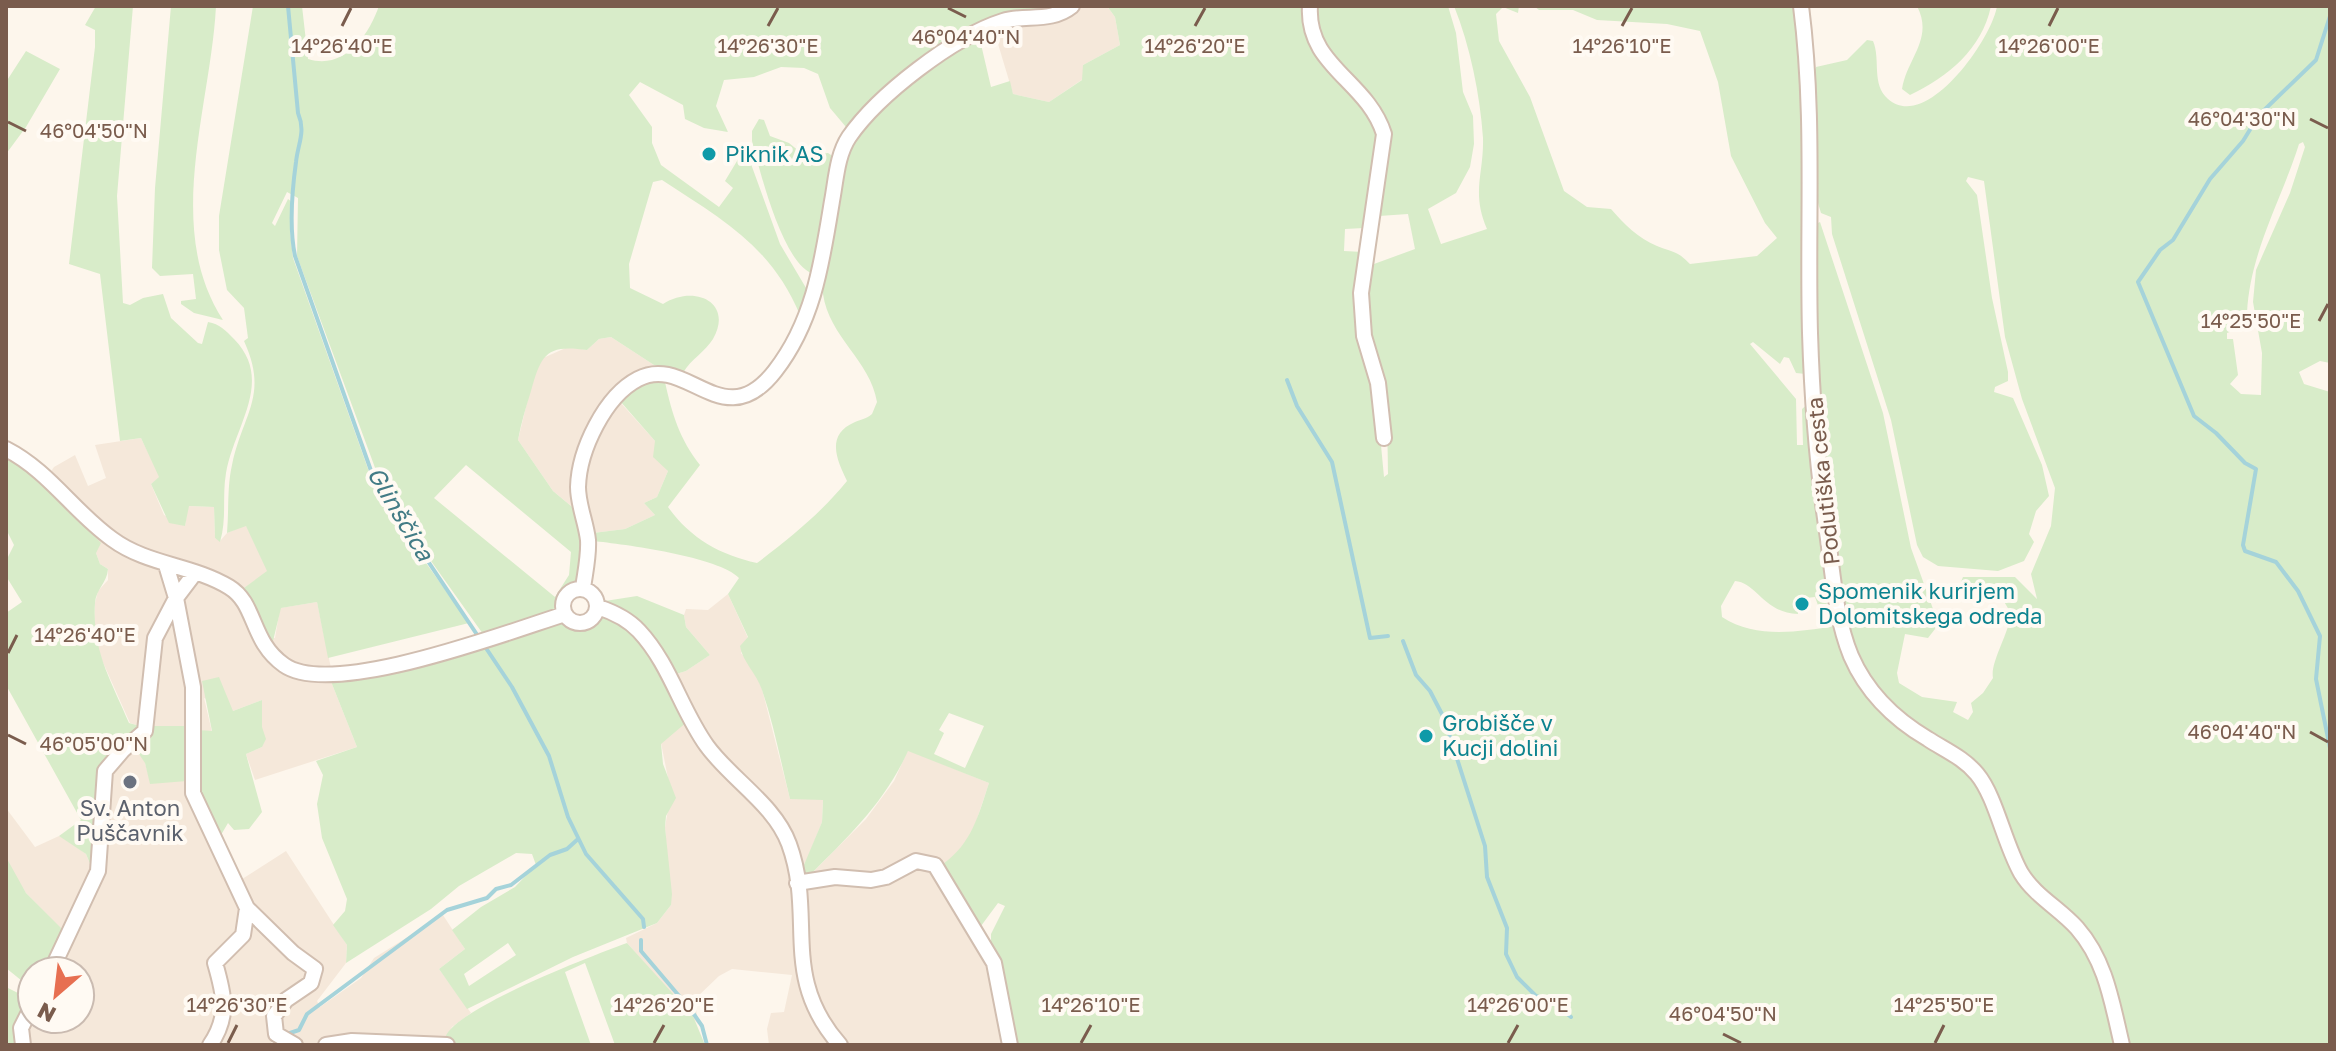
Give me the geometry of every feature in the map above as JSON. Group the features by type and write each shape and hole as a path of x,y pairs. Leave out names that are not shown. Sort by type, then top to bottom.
{"street":[{"path":"583,588 588,542 578,486 583,459 611,403 624,388 649,375 679,379 714,395 733,398 749,396 762,387 802,327 814,296 839,164 850,136 880,104 951,47 1005,20 1048,17 1072,6"},
{"path":"1310,6 1311,34 1322,55 1362,94 1379,117 1384,134 1361,293 1364,336 1378,383 1384,438"},
{"name":"Podutiška cesta","path":"1801,6 1810,115 1810,333 1814,405 1819,474 1843,634 1853,660 1875,696 1897,720 1960,758 1977,775 1989,794 2006,846 2024,878 2075,926 2094,950 2103,969 2122,1045"},
{"path":"6,449 47,475 115,542 166,565 233,589 244,600 261,643 287,667 304,674 324,677 384,667 468,645 565,614"},
{"path":"166,565 176,598 193,687 193,793 247,908 293,953 315,969 311,983 286,1000 274,1016 272,1026 276,1034 295,1045"},
{"path":"59,955 98,871 105,771 123,750 139,739 149,722 151,657 155,638 176,598 195,573"},
{"path":"583,588 593,594 598,607 592,620 581,624 570,620 563,605 567,595 583,588"},
{"path":"598,607 624,618 651,645 709,748 787,839 797,883 802,975 815,1011 840,1045"},
{"path":"797,883 835,877 871,880 886,877 916,861 929,861 935,865 994,963 1010,1045"},
{"path":"210,1045 225,1011 225,995 215,963 243,935 247,908"},
{"path":"326,1045 352,1041 447,1045"}],"shaded area":[{"path":"1064,6 1107,6 1115,17 1120,45 1083,65 1083,79 1049,102 1013,94 996,37 996,19"},
{"path":"611,337 654,365 655,379 620,402 655,441 668,471 657,497 644,503 655,515 625,529 593,533 577,511 553,491 518,440 536,365 543,358 568,347 587,350 599,339"},
{"path":"141,438 160,477 151,484 164,515 185,526 188,506 214,507 215,538 220,541 227,533 246,525 268,571 244,589 257,609 265,637 275,638 280,608 317,602 331,668 330,679 357,747 255,780 246,754 262,747 262,700 233,711 204,698 212,732 199,730 197,792 239,881 286,851 347,945 346,963 317,1001 320,1007 361,978 374,958 443,915 465,949 439,969 471,1013 452,1027 445,1039 461,1045 280,1045 277,1040 266,1045 19,1045 24,1035 96,1035 96,955 55,955 66,934 26,893 13,872 6,857 6,808 35,847 59,836 65,838 86,854 93,871 99,791 143,727 130,723 97,649 95,603 98,591 108,580 108,569 100,564 96,553 43,483 54,467 75,455 88,486 106,478 95,445","holes":["153,726 187,726 151,784 145,763"]},
{"path":"728,594 748,638 741,653 754,669 762,689 790,799 823,799 822,822 802,872 810,875 866,819 894,781 908,750 989,783 972,834 956,855 973,923 981,926 991,945 1015,1045 769,1045 767,1029 771,1013 784,1012 792,975 732,969 719,976 695,999 698,1024 627,943 626,938 657,923 671,905 665,827 671,793 661,743 673,675 686,671 710,655 686,627 684,615 686,609 708,610"}],"green space":[{"path":"96,6 133,6 117,196 123,303 130,305 143,298 163,294 171,318 198,343 202,344 208,322 219,326 246,355 251,371 252,387 248,404 226,473 220,542 215,538 214,507 189,506 185,526 169,523 151,484 159,477 141,438 120,441 100,274 69,264 95,47 95,30 85,25"},
{"path":"171,6 216,6 195,166 193,207 196,246 205,284 223,320 194,313 181,304 181,301 196,299 193,274 160,276 152,268 155,188"},
{"path":"253,6 302,6 308,59 321,61 333,60 353,48 368,29 379,6 1064,6 1005,16 868,107 846,127 830,108 818,74 804,68 781,67 754,77 724,80 716,106 728,132 704,128 685,119 683,105 640,82 629,95 652,127 652,143 661,165 719,207 733,188 725,181 740,156 751,164 780,244 809,293 800,315 775,270 743,237 662,180 653,182 629,264 630,288 663,304 687,296 708,300 715,306 718,326 710,344 683,373 654,365 611,337 599,339 587,350 554,351 542,361 518,440 553,491 577,511 582,557 578,585 570,588 552,611 483,634 399,516 381,484 297,256 298,198 287,192 272,223 275,226 288,199 292,202 290,232 293,258 373,483 388,510 469,623 328,658 317,602 281,608 272,645 268,640 244,588 267,571 246,526 227,533 230,473 252,404 254,376 244,341 248,338 244,308 227,290 219,250 219,216","holes":["466,465 571,552 569,575 555,597 434,498"]},
{"path":"1107,6 1308,6 1310,30 1317,50 1369,103 1378,118 1382,136 1379,170 1364,228 1345,229 1344,251 1363,252 1359,288 1360,324 1375,382 1384,477 1388,474 1385,404 1364,316 1364,283 1386,133 1378,114 1367,98 1320,43 1314,26 1313,6 1448,6 1456,33 1463,92 1473,116 1474,144 1470,167 1456,193 1428,209 1441,244 1487,229 1479,193 1483,138 1479,104 1469,54 1454,6 1519,6 1518,13 1503,7 1496,14 1499,41 1530,97 1564,191 1587,207 1611,209 1638,235 1678,254 1690,264 1757,256 1777,238 1765,223 1731,156 1718,82 1700,31 1667,24 1597,20 1573,10 1539,10 1534,6 1795,6 1805,114 1806,374 1796,373 1789,358 1784,357 1780,364 1753,342 1750,344 1796,399 1797,445 1803,445 1802,409 1809,403 1817,499 1833,600 1819,608 1815,597 1797,599 1798,614 1786,612 1769,604 1743,583 1735,581 1721,606 1722,617 1749,629 1763,631 1792,632 1835,626 1854,674 1874,703 1899,726 1945,752 1970,776 2015,870 2089,952 2104,985 2116,1045 1015,1045 1001,973 991,945 991,934 1005,906 998,903 981,926 973,923 942,872 943,864 961,847 973,828 989,783 908,751 865,818 810,875 801,872 822,822 823,800 790,799 762,690 741,652 740,646 748,637 728,594 739,578 729,571 692,558 593,541 593,533 625,529 655,515 644,503 657,497 668,471 653,457 655,441 620,401 644,385 665,382 682,436 700,465 668,507 686,528 707,544 757,563 815,515 847,481 837,457 837,441 846,427 872,414 877,402 866,373 833,323 823,294 844,171 861,132 875,114 914,79 957,49 996,31 996,37 980,40 991,87 1010,81 1013,94 1049,102 1082,80 1083,65 1120,45 1115,17","holes":["1408,214 1415,249 1374,264 1379,216","949,713 984,726 965,768 934,754 944,733 939,730"]},
{"path":"1917,6 1991,6 1980,36 1961,60 1937,80 1910,95 1902,89 1923,29"},
{"path":"1997,6 2330,6 2330,363 2320,361 2299,372 2304,384 2330,392 2330,1045 2129,1045 2117,991 2108,965 2095,942 2036,882 2018,857 2002,809 1994,795 1912,726 1879,691 1862,664 1850,635 1829,516 1821,433 1816,307 1816,224 1820,222 1883,413 1911,548 1937,620 1928,638 1905,634 1897,673 1899,683 1922,697 1957,702 1953,712 1968,720 1973,712 1971,703 1983,693 1993,678 1994,664 2010,616 2001,592 1988,586 1979,591 1961,582 1963,577 2015,577 2037,599 2031,574 2051,526 2055,488 2022,399 2005,337 1984,181 1968,177 1966,181 1977,195 1992,298 2008,372 2008,381 1995,387 1994,392 2013,398 2042,465 2049,496 2036,511 2029,534 2034,542 2024,561 1998,571 1938,566 1923,557 1917,545 1891,420 1832,234 1831,217 1821,213 1814,180 1812,77 1816,67 1847,60 1867,40 1873,41 1883,93 1903,106 1920,103 1955,78 1992,21","holes":["2303,142 2305,147 2290,193 2256,270 2253,302 2262,353 2261,395 2241,394 2230,384 2238,375 2233,339 2227,339 2227,333 2232,331 2228,316 2247,313 2260,248 2299,144"]},
{"path":"26,51 60,69 26,127 6,154 6,82"},
{"path":"759,119 764,120 770,136 789,143 805,156 828,153 834,157 814,274 792,254 774,216 752,141 752,131"},
{"path":"6,455 43,483 101,543 96,553 100,564 108,569 95,603 100,651 129,723 144,727 107,763 93,871 86,854 59,836 81,820 6,685 6,613 22,602 6,576 6,561 14,545 6,529"},
{"path":"637,596 684,615 686,627 710,655 686,671 673,675 604,605 605,601"},
{"path":"602,612 641,636 688,721 661,744 663,764 676,798 666,816 665,827 671,905 657,923 573,957 467,1009 439,969 465,949 452,930 481,907 515,887 536,865 532,854 516,853 459,886 431,909 346,963 347,945 333,925 345,911 347,899 322,838 317,804 323,775 316,761 357,747 330,679 564,618 583,627 595,622","holes":["508,943 516,955 469,986 464,974"]},
{"path":"219,677 233,711 262,700 262,727 266,739 262,747 246,754 262,812 249,829 234,830 228,823 218,840 197,792 199,730 212,731 202,681"},
{"path":"153,726 187,726 187,781 150,784 145,763 135,748"},
{"path":"6,857 26,893 67,934 56,955 16,955 16,976 6,968"},
{"path":"627,943 693,1016 705,1045 615,1045 585,963 565,972 591,1045 461,1045 445,1039 453,1027 496,999"},
{"path":"6,987 16,992 16,1035 22,1035 19,1045 6,1045"}],"waterway":[{"name":"Glinščica","path":"288,6 301,126 292,209 295,256 375,482 512,687 549,756 568,817 586,854 643,919 644,927"},
{"path":"2330,16 2316,60 2259,115 2243,141 2210,179 2173,240 2160,250 2138,282 2194,416 2216,433 2245,463 2256,469 2243,545 2245,551 2276,562 2298,591 2320,636 2316,679 2330,748"},
{"path":"1287,380 1297,406 1332,462 1370,638 1388,636"},
{"path":"1403,641 1416,675 1430,691 1444,718 1485,846 1487,877 1507,928 1506,954 1517,977 1536,996 1553,1002 1571,1017"},
{"path":"287,1034 299,1030 307,1014 447,910 487,898 496,889 511,885 550,855 567,849 578,839"},
{"name":"Glinščica","path":"641,940 641,951 702,1026 707,1045"}],"place":[{"name":"Piknik AS","path":"709,154"},
{"name":"Spomenik kurirjem Dolomitskega odreda","path":"1802,604"},
{"name":"Grobišče v Kucji dolini","path":"1426,736"},
{"name":"Sv. Anton Puščavnik","path":"130,782"}]}
